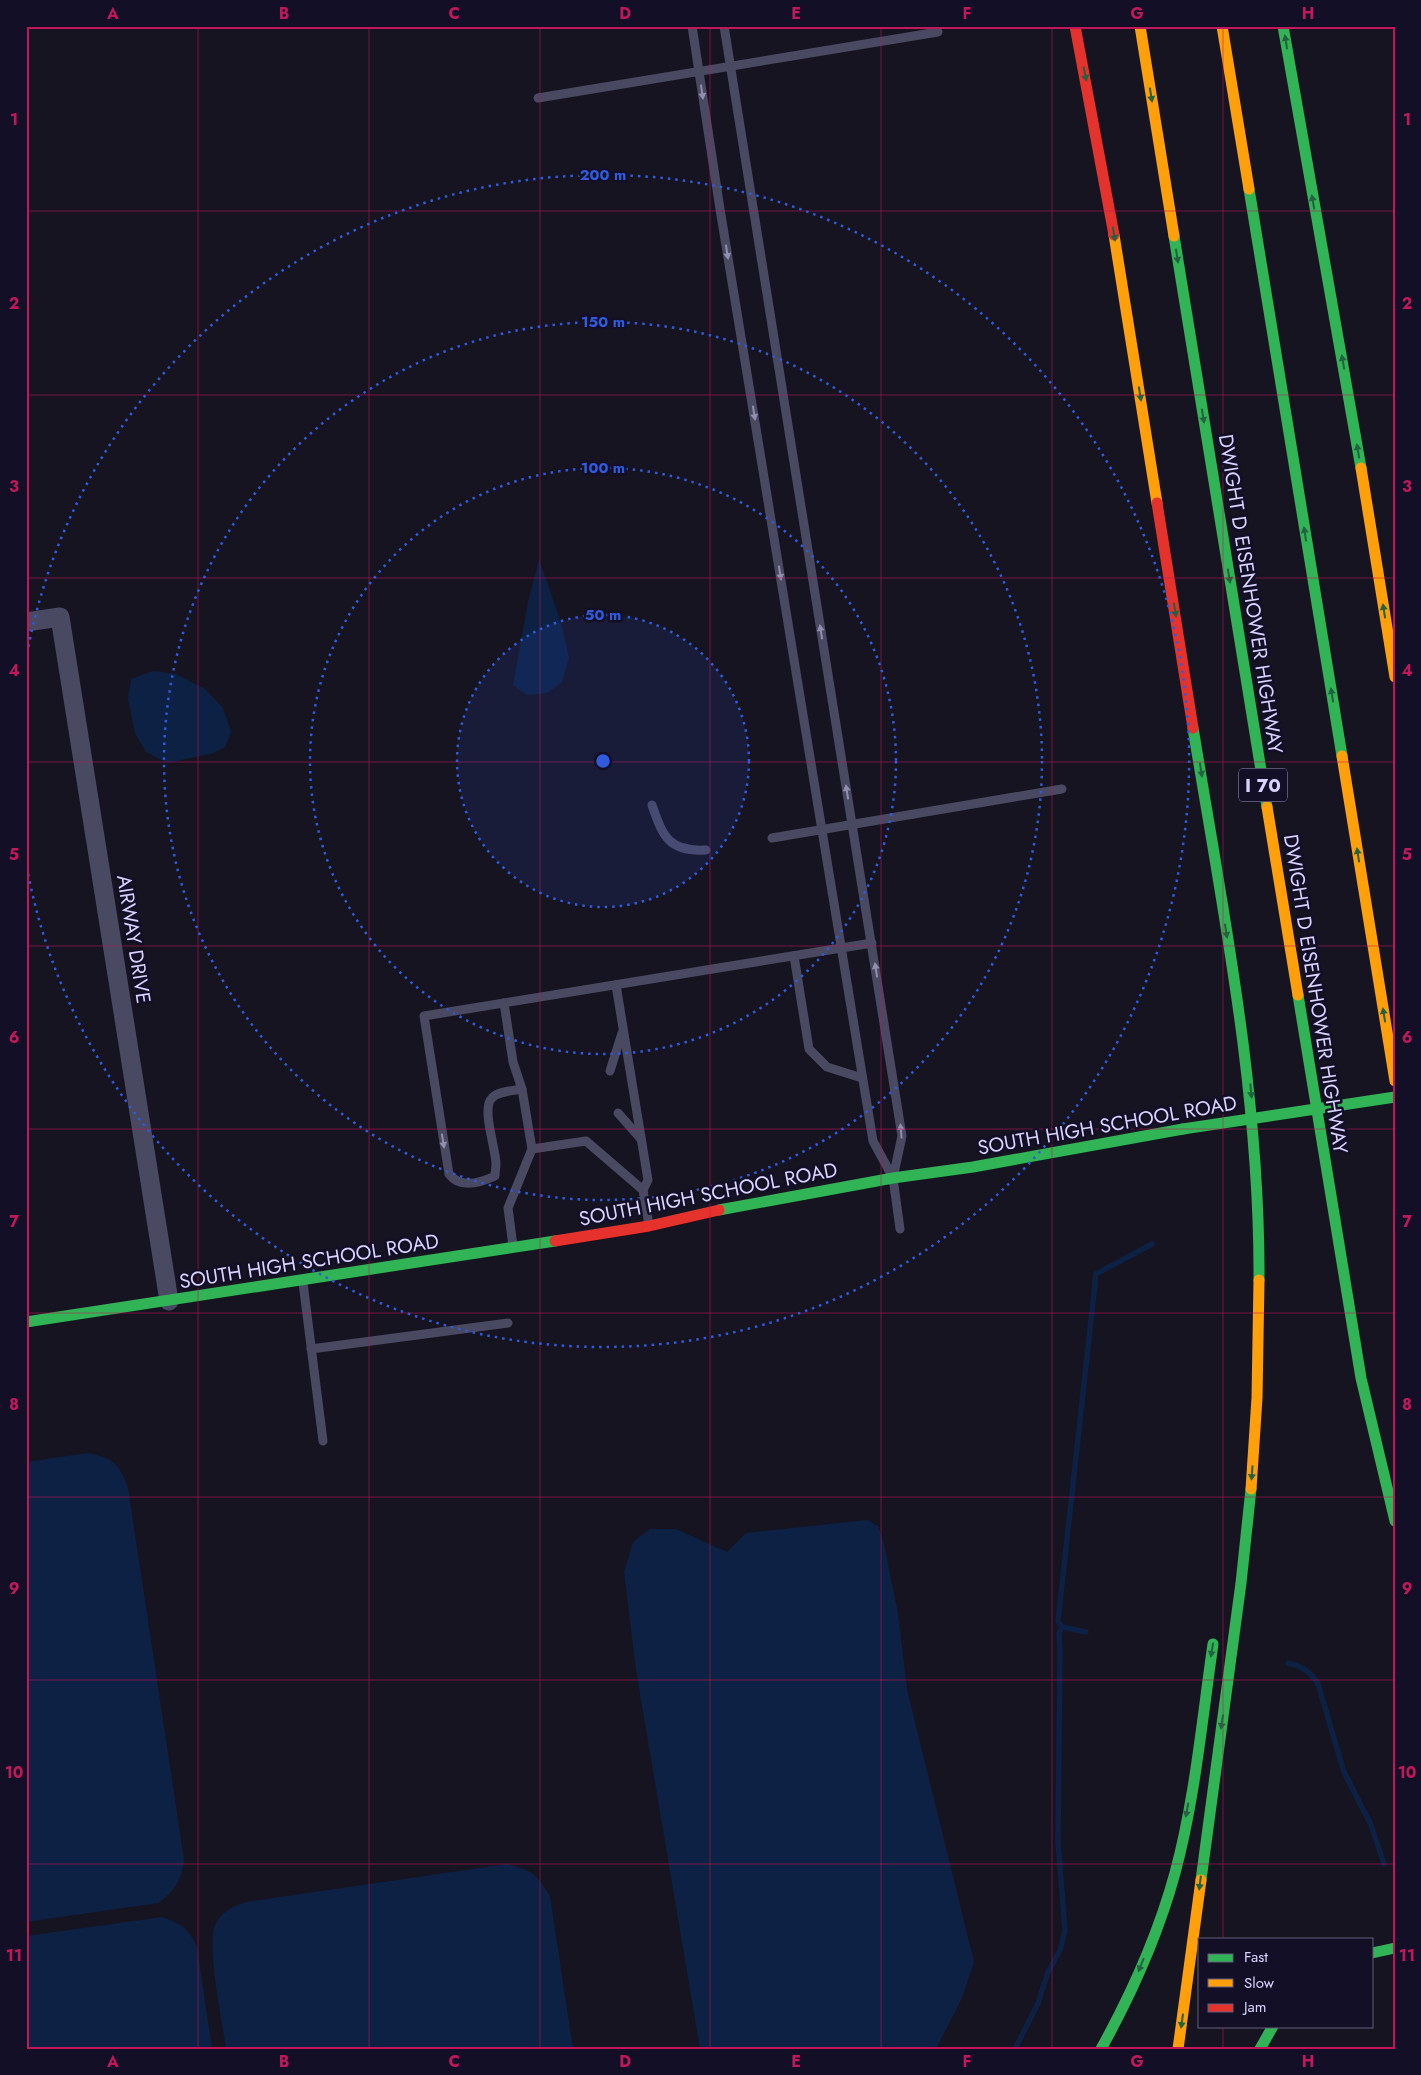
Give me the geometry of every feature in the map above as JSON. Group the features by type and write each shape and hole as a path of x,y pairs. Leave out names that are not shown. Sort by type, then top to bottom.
{"main road":[{"path":"1075,26 1110,211 1250,1083 1260,1225 1258,1355 1254,1438 1244,1561 1178,2049"},
{"name":"DWIGHT D EISENHOWER HIGHWAY","path":"1140,26 1347,1298 1363,1387 1395,1521"},
{"path":"1222,26 1395,1081"},
{"path":"1283,26 1351,410 1395,677"},
{"name":"SOUTH HIGH SCHOOL ROAD","path":"26,1322 303,1281 649,1226 702,1213 893,1178 973,1167 1183,1129 1395,1097"},
{"path":"1241,1465 1258,1355"},
{"path":"1101,2049 1135,1980 1160,1920 1172,1884 1181,1848 1215,1636"},
{"path":"1374,1953 1395,1948"},
{"path":"1260,2049 1272,2028"}],"street":[{"name":"AIRWAY DRIVE","path":"26,622 60,617 169,1301"}],"lane":[{"path":"692,26 872,1141 893,1178"},
{"path":"724,26 902,1136 893,1178 900,1229"},
{"path":"538,98 938,32"},
{"path":"772,838 1062,789"},
{"path":"652,805 667,839 677,847 690,851 706,850"},
{"path":"522,1089 500,1093 492,1097 489,1102 488,1118 496,1165 495,1176 486,1180 463,1184 454,1181 449,1174 424,1016 872,943"},
{"path":"794,956 809,1049 826,1067 862,1078"},
{"path":"616,985 648,1180 643,1190 649,1226"},
{"path":"504,1003 513,1062 522,1089 532,1149 508,1208 513,1248"},
{"path":"610,1071 623,1031"},
{"path":"618,1113 641,1139"},
{"path":"532,1149 586,1141 643,1190"},
{"path":"303,1281 323,1441"},
{"path":"312,1349 508,1323"}],"water":[{"path":"539,559 560,620 569,657 562,682 547,693 527,695 513,685 528,602"},
{"path":"153,671 176,674 205,689 223,708 231,732 225,747 214,753 167,763 146,752 135,733 128,699 131,679"},
{"path":"88,1453 104,1457 114,1463 128,1488 184,1859 177,1884 158,1903 26,1922 26,1462"},
{"path":"867,1520 878,1526 884,1544 898,1613 907,1689 974,1962 961,2000 936,2049 700,2049 636,1670 624,1572 633,1542 650,1529 676,1529 727,1552 746,1533"},
{"path":"507,1864 522,1868 533,1874 550,1896 573,2049 226,2049 212,1946 216,1923 229,1910 246,1902"},
{"path":"162,1917 184,1928 191,1935 197,1947 212,2049 26,2049 26,1936"}],"waterway":[{"path":"1086,1632 1062,1627 1058,1621 1096,1274 1152,1244"},
{"path":"1015,2049 1038,2003 1048,1972 1060,1950 1065,1931 1058,1841 1059,1633 1062,1627"},
{"path":"1288,1663 1306,1670 1318,1684 1344,1772 1371,1825 1384,1864"}],"traffic: fast":[{"path":"1283,26 1361,468"},
{"path":"1249,189 1342,756"},
{"path":"1174,236 1267,807"},
{"path":"1193,728 1238,1003 1253,1141 1258,1210 1259,1280"},
{"path":"1298,995 1361,1378 1395,1521"},
{"path":"1183,1129 1395,1097"},
{"path":"719,1210 893,1178 973,1167 1183,1129"},
{"path":"26,1322 555,1241"},
{"path":"1201,1880 1241,1583 1251,1489"},
{"path":"1101,2049 1143,1963 1161,1919 1175,1873 1193,1788 1213,1644"},
{"path":"1374,1953 1395,1948"},
{"path":"1260,2049 1272,2028"}],"traffic: slow":[{"path":"1140,26 1174,236"},
{"path":"1222,26 1249,189"},
{"path":"1114,235 1157,503"},
{"path":"1361,468 1395,677"},
{"path":"1342,756 1395,1081"},
{"path":"1267,807 1298,995"},
{"path":"1251,1489 1257,1398 1259,1280"},
{"path":"1178,2049 1201,1880"}],"traffic: jam":[{"path":"1075,26 1114,235"},
{"path":"1157,503 1193,728"},
{"path":"555,1241 649,1226 719,1210"}]}
